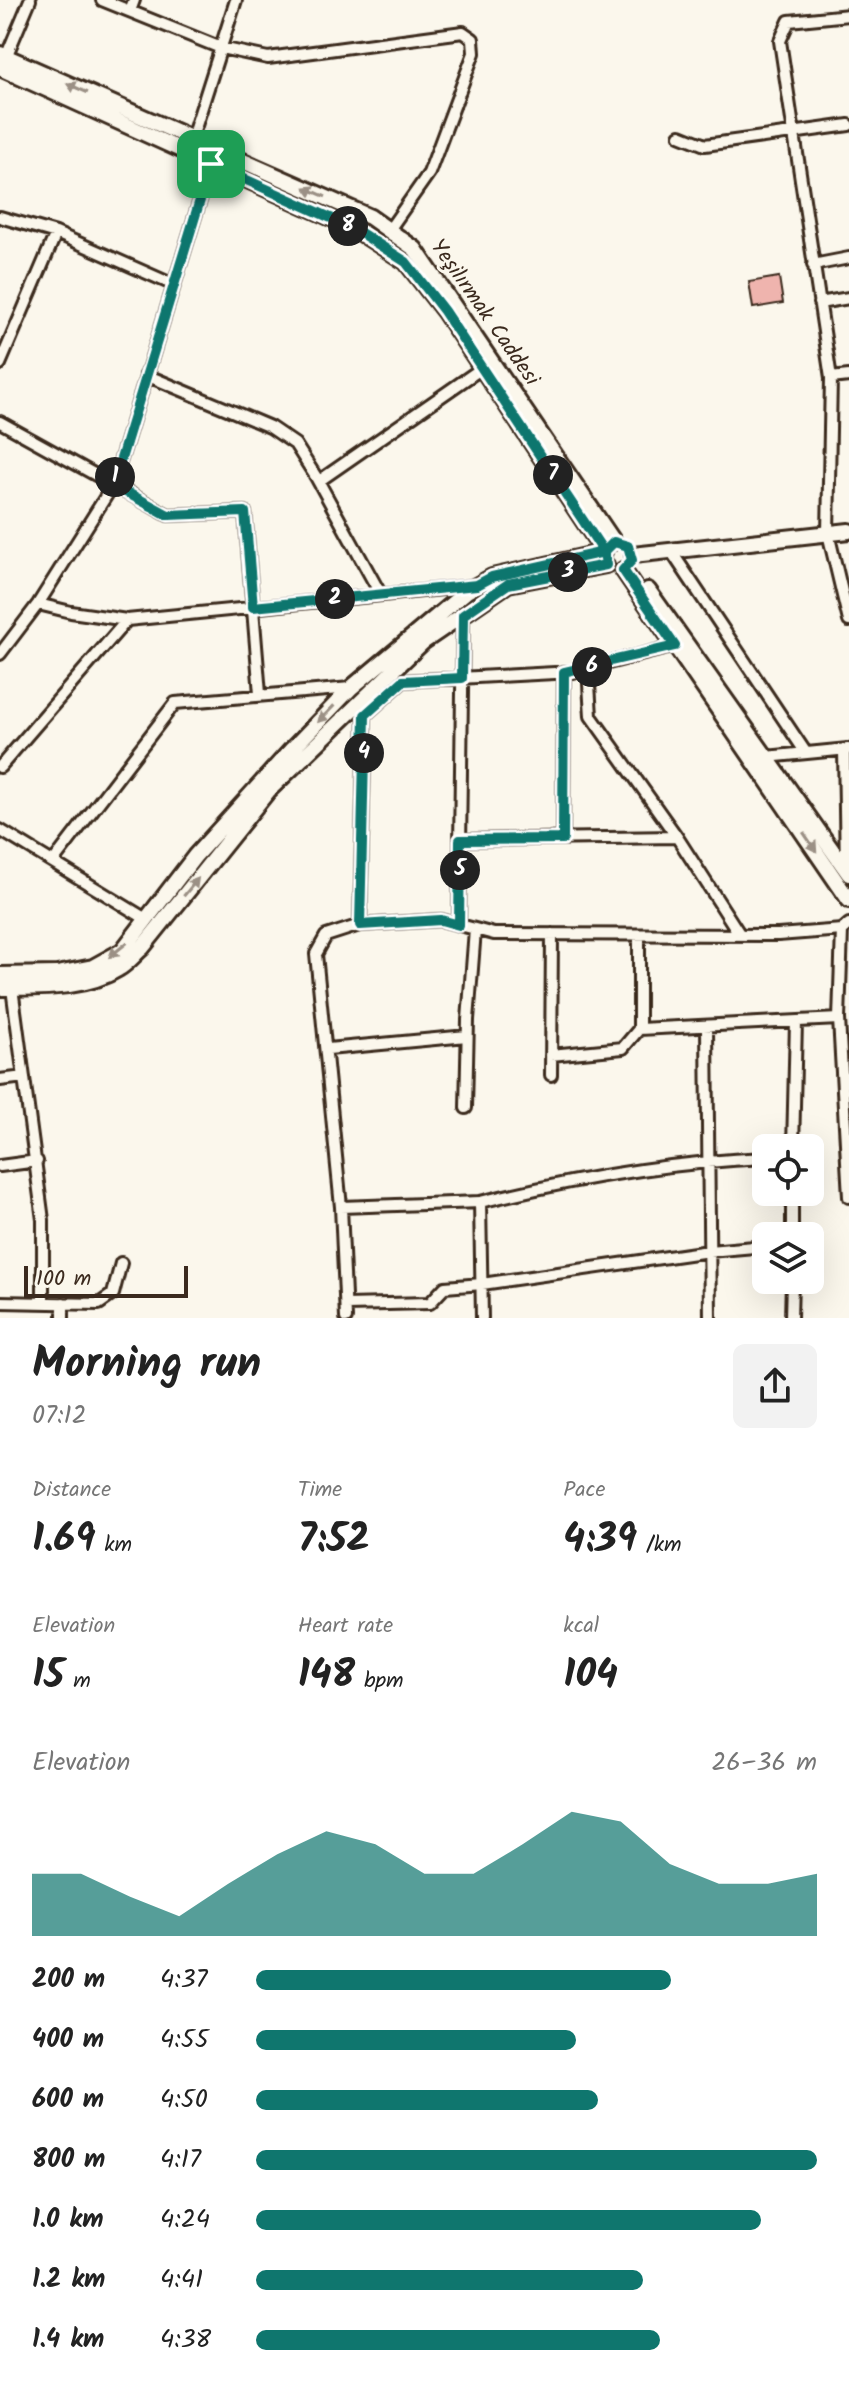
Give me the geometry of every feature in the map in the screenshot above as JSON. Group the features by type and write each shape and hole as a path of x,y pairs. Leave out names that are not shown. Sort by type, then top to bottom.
{"main road":[{"name":"Yeşilırmak Caddesi","path":"2,59 370,217 415,249 608,553"},
{"name":"Yeşilırmak Caddesi","path":"2,59 211,164 353,228 406,262 444,311 608,553"},
{"path":"608,553 614,570 671,551 849,531"},
{"path":"6,988 55,987 96,979 119,969 142,948 268,791 423,642 508,584 628,546 629,563 675,646 849,900"},
{"path":"0,975 57,974 93,967 122,951 195,856 351,688 467,591 492,577 608,553"},
{"path":"629,563 848,872"}],"street":[{"path":"2,59 30,0"},
{"path":"102,0 221,48 268,58 463,32 473,39 474,53 429,173 389,230"},
{"path":"130,11 134,0"},
{"path":"192,138 236,0"},
{"path":"849,15 789,21 780,41 831,378 828,533 849,621"},
{"path":"680,135 705,145 849,125"},
{"path":"0,654 38,604 113,485 211,164"},
{"path":"0,217 56,233 174,285"},
{"path":"0,364 56,233"},
{"path":"813,265 849,258"},
{"path":"819,303 849,298"},
{"path":"319,481 482,368"},
{"path":"146,375 270,427 295,444 319,481 381,595"},
{"path":"831,378 849,376"},
{"path":"0,422 168,515 245,512 260,694"},
{"path":"671,551 806,753"},
{"path":"38,604 127,620 477,585"},
{"path":"459,925 463,615"},
{"path":"0,767 127,620"},
{"path":"360,925 365,715 403,681 564,672 675,646"},
{"path":"588,668 591,716 677,837 740,935"},
{"path":"563,839 564,672"},
{"path":"53,862 175,703 351,688"},
{"path":"766,757 846,750 848,872"},
{"path":"0,830 146,919"},
{"path":"460,840 677,837"},
{"path":"346,1318 341,1207 316,954 326,936 360,925 441,920 494,934 639,935 778,935 845,927 839,1019 849,1197"},
{"path":"466,1108 467,1036 475,930"},
{"path":"551,1075 552,934"},
{"path":"551,1055 623,1048 639,1029 639,935"},
{"path":"6,988 37,1161 43,1220 43,1303"},
{"path":"639,1029 839,1019"},
{"path":"793,1134 796,1022"},
{"path":"707,1027 710,1318"},
{"path":"328,1049 467,1036"},
{"path":"0,1080 24,1077"},
{"path":"341,1207 480,1202 522,1191 708,1160 752,1158"},
{"path":"0,1166 37,1161"},
{"path":"480,1202 482,1318"},
{"path":"346,1305 430,1303 445,1287 752,1247"},
{"path":"0,1302 99,1304 113,1294 121,1263"},
{"path":"791,1318 792,1294"},
{"path":"63,1303 63,1318"}],"building":[{"path":"779,277 783,303 753,308 749,282"}],"route":[{"path":"211,164 113,485 168,515 245,512 253,607 477,585 492,577 604,552 606,565 508,584 463,615 462,678 403,681 365,715 360,925 441,920 459,925 460,840 563,839 564,672 675,646 623,570 630,565 631,550 624,543 614,542 604,552 444,311 406,262 353,228 211,164"}]}
